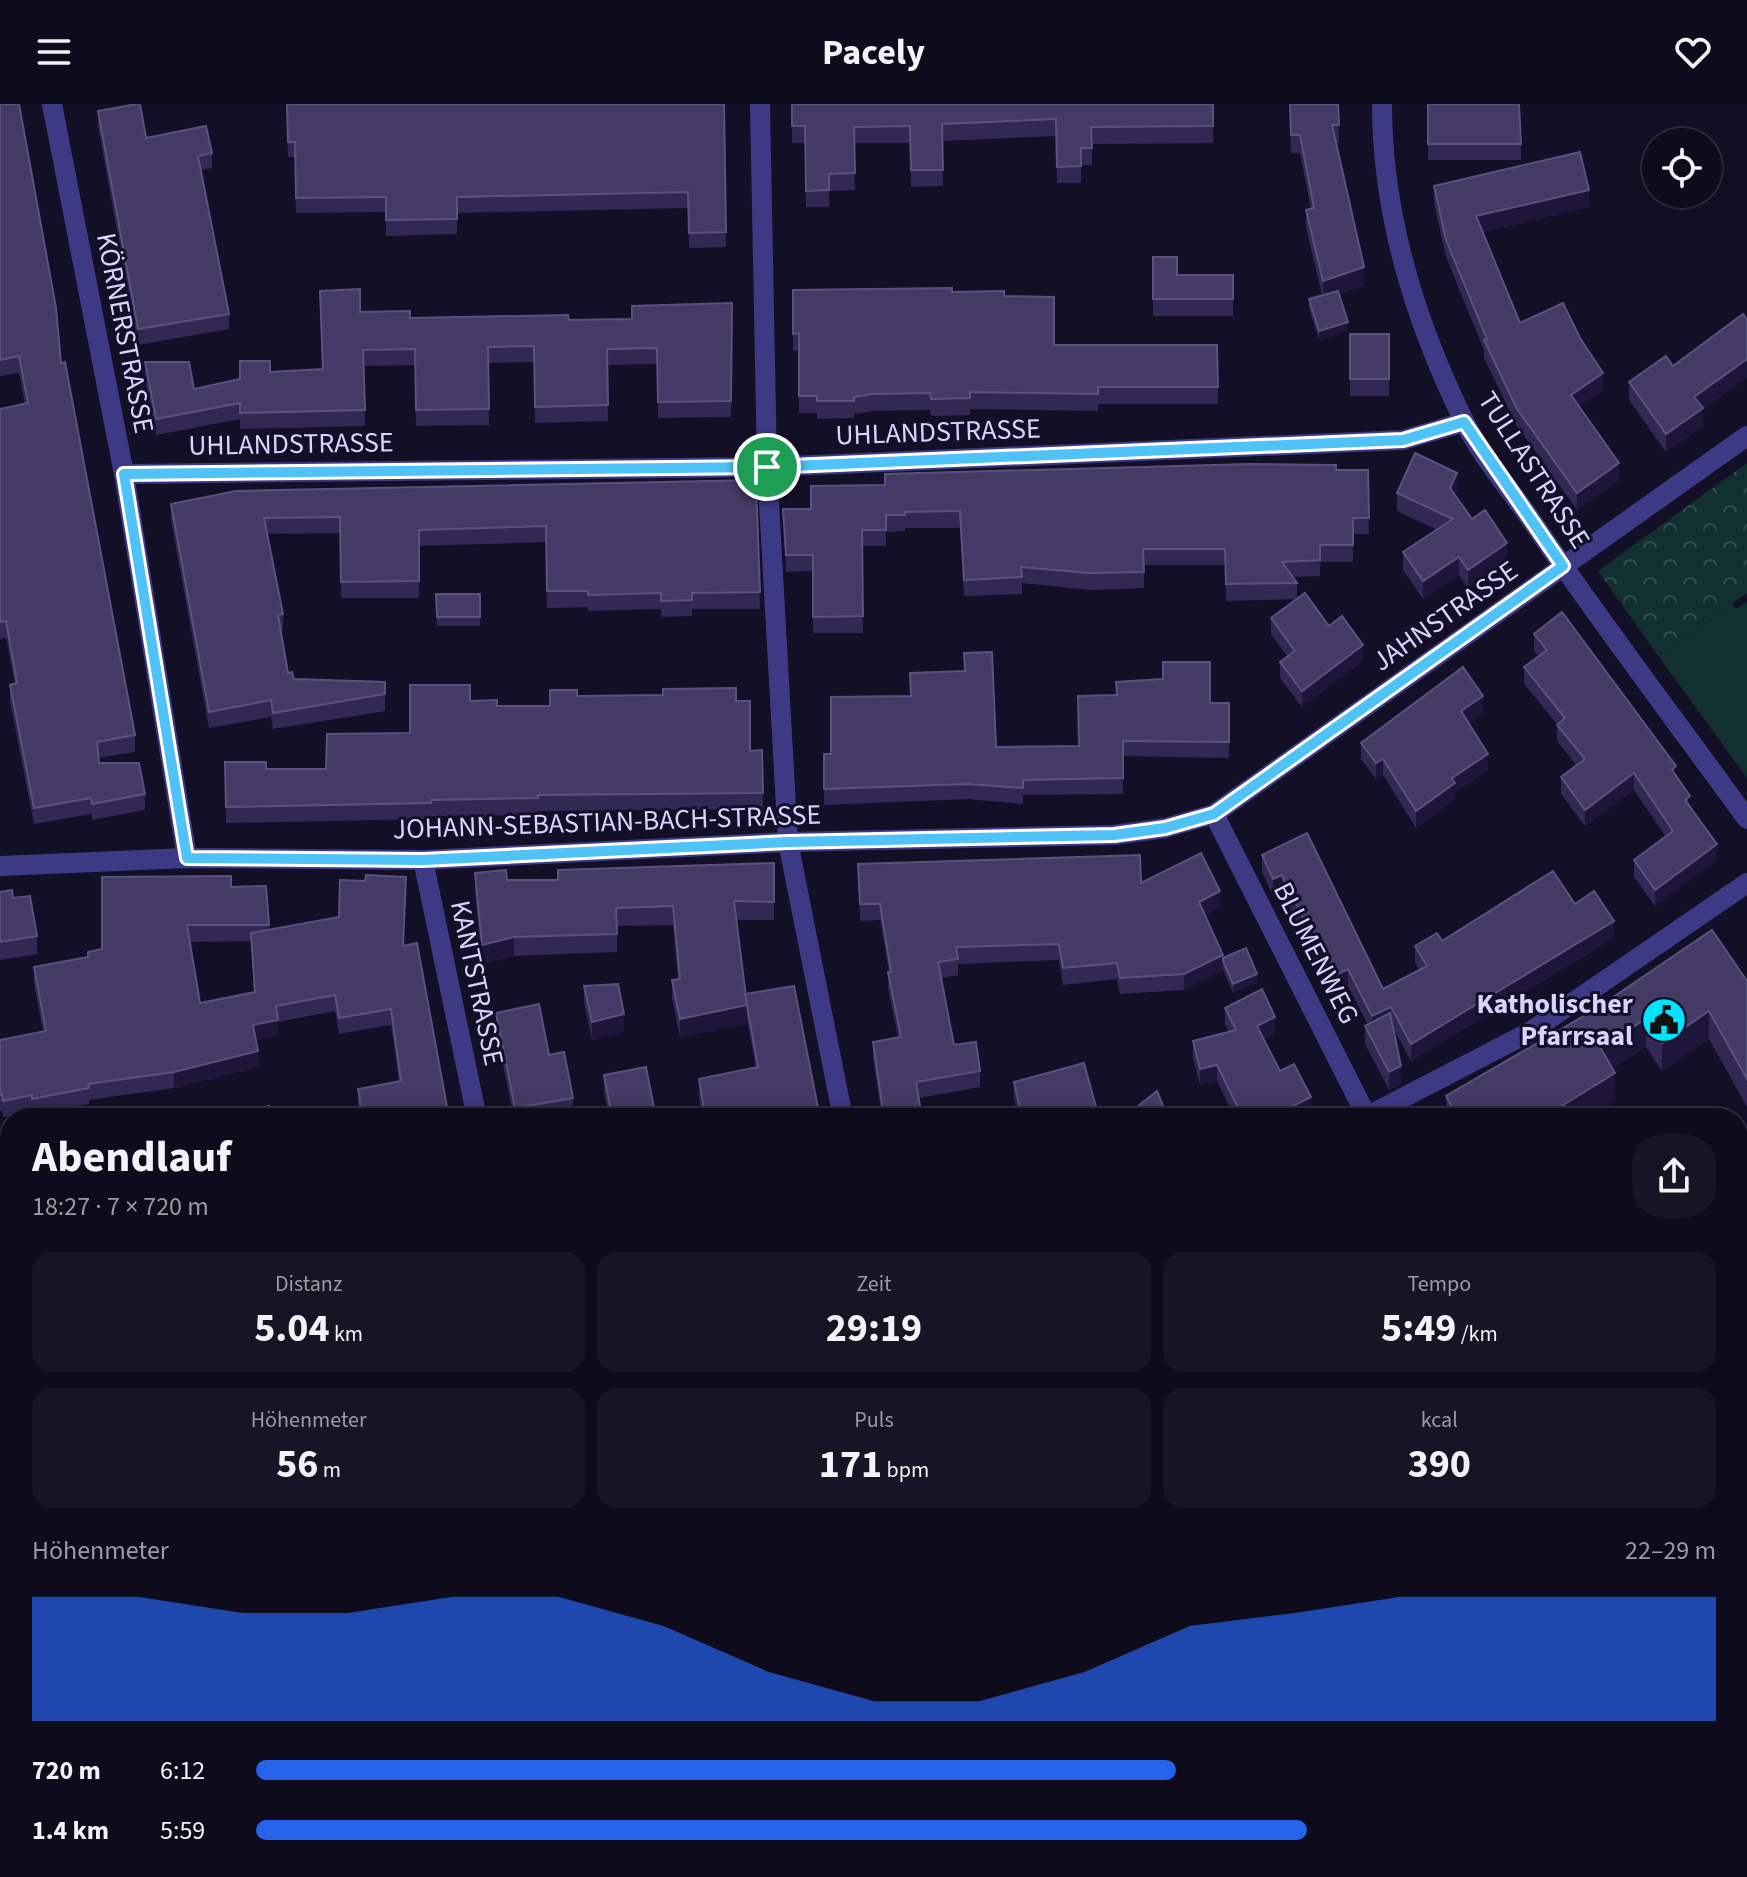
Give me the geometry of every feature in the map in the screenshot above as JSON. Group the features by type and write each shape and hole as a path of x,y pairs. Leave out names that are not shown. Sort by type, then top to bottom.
{"street":[{"name":"KÖRNERSTRASSE","path":"52,104 124,474 187,858"},
{"path":"760,104 767,467 788,842 841,1108"},
{"name":"TULLASTRASSE","path":"1382,104 1385,181 1404,263 1430,345 1464,422 1563,566 1747,819"},
{"name":"UHLANDSTRASSE","path":"124,474 767,467 1403,440 1464,422"},
{"name":"JAHNSTRASSE","path":"1214,814 1747,436"},
{"name":"JOHANN-SEBASTIAN-BACH-STRASSE","path":"0,866 187,858 423,860 788,842 1114,835 1165,828 1214,814"},
{"name":"BLUMENWEG","path":"1214,814 1361,1108"},
{"name":"KANTSTRASSE","path":"423,860 475,1108"},
{"path":"1383,1108 1530,1032 1747,883"}],"green space":[{"path":"1747,463 1747,593 1659,657 1598,571"},
{"path":"1747,602 1747,778 1659,657 1732,604 1736,609"}],"building":[{"path":"0,104 19,104 56,308 61,363 65,362 135,735 97,742 99,763 139,763 145,794 92,804 91,798 34,808 10,685 17,683 6,621 0,622 0,409 28,403 19,356 0,360"},
{"path":"140,104 146,138 206,126 212,153 198,156 229,314 138,329 98,111"},
{"path":"287,104 724,104 726,232 689,233 688,192 457,197 457,219 386,220 386,197 296,198 295,142 288,142"},
{"path":"792,104 1213,104 1213,126 1091,127 1092,148 1081,148 1081,166 1057,167 1056,119 942,124 943,170 911,170 910,126 854,127 855,173 829,174 829,190 806,191 805,126 792,126"},
{"path":"1290,104 1338,104 1339,125 1332,125 1364,267 1323,281 1306,210 1314,208 1300,135 1291,135"},
{"path":"1428,104 1519,104 1521,144 1428,144"},
{"path":"1580,152 1589,190 1476,216 1520,323 1563,303 1580,338 1603,373 1571,395 1619,463 1577,493 1517,409 1484,340 1487,339 1446,240 1434,186"},
{"path":"1153,257 1177,257 1177,275 1233,275 1233,299 1153,299"},
{"path":"952,288 952,292 1004,291 1004,296 1054,297 1054,345 1217,345 1218,387 1098,387 1098,394 970,392 970,398 931,399 930,393 872,394 854,397 854,401 817,401 817,396 799,396 799,333 793,334 793,290"},
{"path":"360,289 360,312 410,311 410,318 568,315 569,320 632,319 632,306 732,303 731,401 658,402 657,348 607,349 608,405 535,407 534,346 488,347 489,409 416,410 415,349 363,350 365,410 240,413 240,403 156,419 145,362 189,362 194,389 240,379 240,361 270,361 270,372 323,369 320,291"},
{"path":"1338,291 1348,322 1319,331 1309,299"},
{"path":"1743,314 1747,320 1747,359 1694,397 1703,408 1666,434 1629,382 1666,356 1673,366"},
{"path":"1350,334 1389,334 1389,379 1350,379"},
{"path":"1415,453 1457,473 1450,488 1472,519 1485,510 1507,543 1468,570 1459,557 1423,581 1403,552 1453,519 1397,493"},
{"path":"1251,464 1336,465 1336,470 1368,470 1369,518 1353,518 1353,545 1320,545 1320,560 1282,562 1297,583 1226,584 1225,549 1143,549 1144,572 1089,573 1021,567 1022,577 964,580 960,511 905,512 905,515 886,515 886,530 862,530 863,616 813,617 813,555 786,555 783,509 811,509 811,486 885,485 885,474"},
{"path":"756,480 760,592 692,593 692,600 661,601 661,593 588,595 588,591 547,591 546,526 419,530 419,581 341,582 340,517 264,518 283,614 278,615 288,673 292,672 294,679 385,682 385,694 273,713 271,700 209,712 171,504 236,491"},
{"path":"1305,593 1329,626 1342,616 1363,645 1302,691 1280,662 1295,651 1271,618"},
{"path":"436,594 480,594 480,617 437,617"},
{"path":"1562,612 1676,766 1672,770 1690,796 1685,800 1717,844 1655,890 1634,860 1673,831 1634,773 1585,810 1561,777 1585,759 1557,725 1565,718 1524,667 1547,650 1534,634"},
{"path":"992,652 996,747 1079,746 1078,696 1117,695 1116,682 1163,679 1163,662 1210,662 1210,703 1229,703 1229,742 1123,741 1123,778 1023,780 1023,788 968,784 824,789 824,754 831,754 831,697 911,696 910,673 965,671 964,653"},
{"path":"1463,667 1483,696 1461,711 1488,754 1452,778 1455,783 1416,811 1383,759 1376,763 1361,743"},
{"path":"410,685 470,685 470,701 497,700 497,706 550,706 550,690 577,690 577,696 663,695 663,689 736,688 736,701 750,701 750,751 762,750 763,793 538,795 538,798 431,800 431,803 226,807 225,762 266,762 266,769 326,769 327,734 410,733"},
{"path":"1307,833 1383,989 1427,966 1415,946 1437,933 1442,941 1553,871 1575,904 1594,891 1614,921 1411,1044 1391,1007 1372,1016 1348,969 1332,977 1282,875 1273,879 1262,855"},
{"path":"1201,853 1220,891 1199,902 1223,955 1184,974 1120,978 1117,963 1063,968 1059,944 956,947 958,959 938,962 954,1045 976,1042 980,1071 916,1082 920,1108 883,1108 873,1042 901,1037 888,972 891,972 880,904 860,904 858,864 1140,855 1141,883"},
{"path":"774,863 774,902 734,901 747,1005 680,1019 672,980 680,979 673,906 616,908 617,934 514,937 482,945 475,873 506,870 507,880 558,880 558,870"},
{"path":"366,875 406,877 403,946 417,943 447,1108 361,1108 358,1089 401,1081 391,1009 339,1018 335,995 276,1006 278,1020 253,1025 258,1051 174,1072 88,1084 89,1088 32,1099 32,1095 3,1101 0,1095 0,1040 46,1031 34,967 88,957 88,952 102,949 102,877 231,876 231,887 266,886 269,925 187,925 200,1003 255,992 251,933 339,917 340,880 365,881"},
{"path":"12,890 13,898 30,896 37,936 0,942 0,892"},
{"path":"1712,930 1747,981 1747,1079 1709,1011 1662,1043 1646,1019 1600,1047 1615,1073 1558,1108 1453,1108 1446,1096 1594,1010"},
{"path":"1246,948 1257,974 1233,984 1223,958"},
{"path":"618,984 624,1014 592,1022 584,986"},
{"path":"794,986 818,1108 704,1108 699,1079 758,1067 745,994"},
{"path":"1262,989 1275,1017 1257,1026 1280,1071 1294,1064 1311,1097 1289,1108 1238,1108 1217,1065 1200,1069 1193,1041 1236,1030 1225,1008"},
{"path":"539,1004 549,1055 564,1052 573,1098 515,1108 496,1013"},
{"path":"1390,1013 1401,1066 1389,1072 1365,1026"},
{"path":"1084,1063 1096,1108 1020,1108 1014,1082"},
{"path":"646,1067 654,1108 610,1108 604,1075"},
{"path":"1157,1091 1164,1108 1136,1108"}],"place":[{"name":"Katholischer Pfarrsaal","path":"1664,1020"}],"route":[{"path":"1464,422 1563,566 1214,814 1165,828 1114,835 788,842 423,860 187,858 124,474 767,467 1403,440 1464,422"}]}
